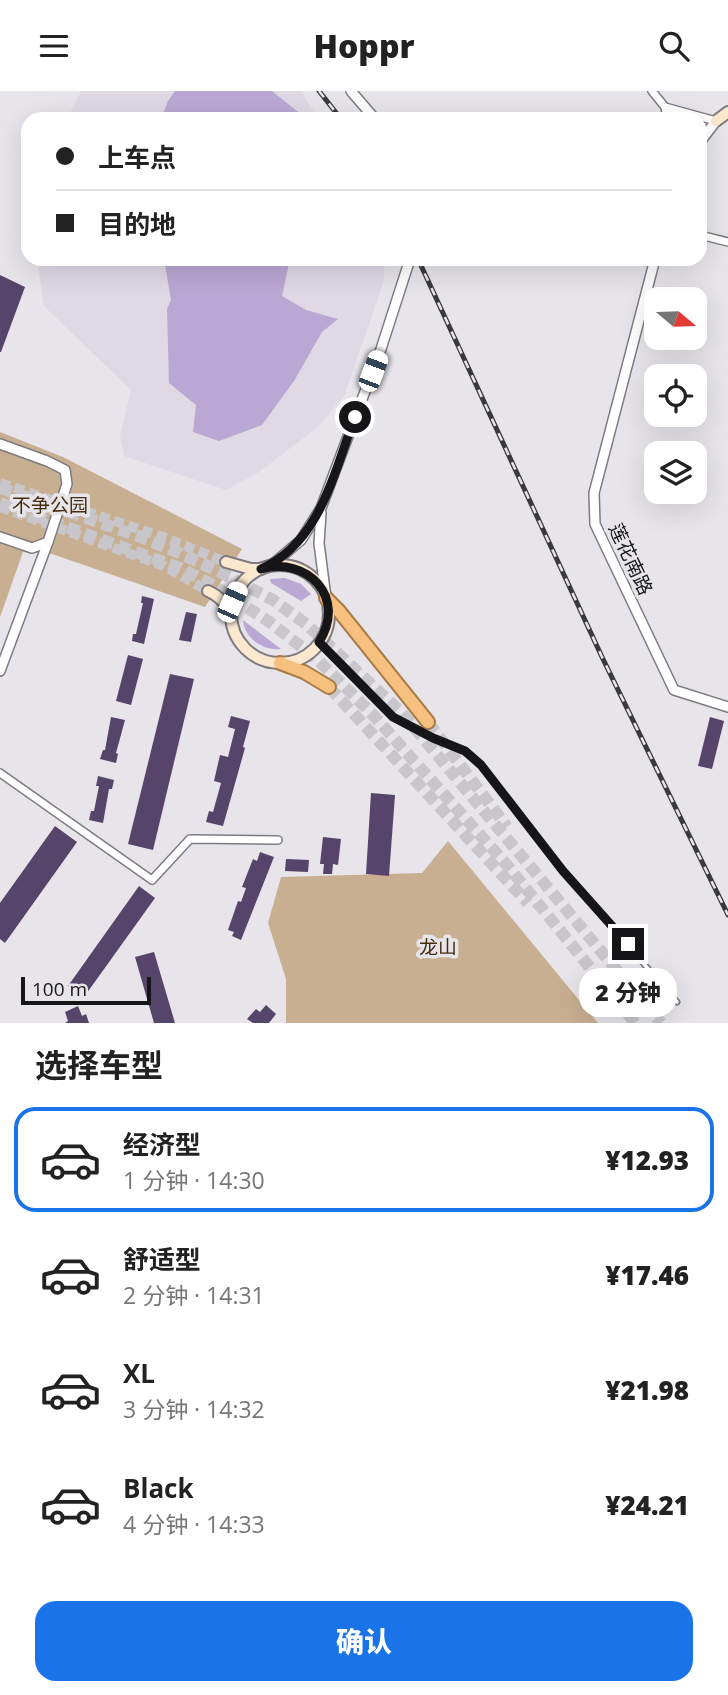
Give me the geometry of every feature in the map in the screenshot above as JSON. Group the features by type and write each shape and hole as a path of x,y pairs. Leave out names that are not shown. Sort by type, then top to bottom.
{"highway":[{"path":"326,598 428,722"},
{"path":"280,663 304,672 329,687"}],"main road":[{"path":"716,121 728,112"},
{"path":"208,591 219,597 230,612 239,641 249,653 280,663 304,657 319,642 327,626 326,598 317,583 305,572 279,565 251,569 226,562"},
{"path":"231,618 232,602 239,587 261,569"}],"street":[{"path":"351,91 370,112"},
{"path":"652,91 666,112"},
{"path":"665,107 683,112"},
{"path":"707,119 716,121 707,133"},
{"path":"707,237 728,243"},
{"path":"261,569 285,555 301,540 321,508 381,349 408,266"},
{"name":"莲花南路","path":"653,266 594,493 595,524 674,690 728,707"},
{"path":"0,444 65,470 67,484 0,671"},
{"path":"321,508 319,543 326,598"},
{"path":"0,537 32,548 48,542"},
{"path":"0,773 152,880 190,839 278,840"}],"lane":[{"path":"319,642 393,717 465,751 481,765 563,871 677,1002"}],"shaded area":[{"path":"81,91 301,91 314,112 70,112"},
{"path":"175,91 272,91 298,112 164,112"},
{"path":"38,266 384,266 384,281 344,396 318,427 259,472 226,490 124,456 120,436 131,390 44,306"},
{"path":"165,266 288,266 282,296 306,310 338,319 322,332 294,381 262,425 219,441 193,432 196,405 169,383 167,309 171,300"},
{"path":"285,578 301,584 311,594 301,601 271,583 270,579"},
{"path":"243,620 281,649 268,648 256,642 247,632"}],"green space":[{"name":"不争公园","path":"0,432 63,457 242,549 205,607 52,554 23,552 0,617"},
{"name":"龙山","path":"448,841 598,1023 286,1023 286,979 268,923 281,877 422,873"}],"building":[{"path":"0,275 25,287 1,352 0,352"},
{"path":"142,596 154,599 144,644 132,641 143,603"},
{"path":"186,612 197,614 191,642 179,640"},
{"path":"128,655 143,659 131,705 116,701"},
{"path":"170,674 194,679 153,850 128,844"},
{"path":"231,716 250,721 223,826 206,822 209,811 213,812 221,783 214,781 220,755 228,757 235,729 228,727"},
{"path":"111,717 125,720 116,763 100,759 105,750"},
{"path":"710,717 724,721 712,769 698,766"},
{"path":"98,776 114,780 112,789 109,789 103,823 89,820 91,811 94,811 99,786 96,786"},
{"path":"371,793 395,795 389,876 366,874"},
{"path":"55,826 77,842 5,943 0,939 0,903"},
{"path":"323,837 341,839 338,865 333,864 332,874 323,874 324,864 320,864"},
{"path":"260,852 274,857 241,940 232,936 234,932 228,930 238,901 241,902 246,888 242,887 253,859 257,861"},
{"path":"286,859 309,860 308,872 285,871"},
{"path":"139,886 155,898 84,997 68,986"},
{"path":"154,952 175,1023 154,1023 135,957"},
{"path":"266,1005 276,1014 269,1023 253,1023 247,1019 256,1009 260,1012"},
{"path":"78,1006 82,1016 86,1014 89,1023 65,1023 68,1021 65,1012"}],"tunnel":[{"path":"0,483 163,537 226,562"},
{"path":"0,488 177,552 273,600 306,624 402,713 661,1023"},
{"path":"0,503 180,568 211,584 268,621 317,659 374,716 506,864 635,1023"},
{"path":"0,507 164,566 208,591"},
{"path":"329,687 528,903"},
{"path":"428,722 507,827"}],"railway":[{"path":"319,91 336,112"},
{"path":"421,266 602,657 728,915"}],"route":[{"path":"355,417 316,518 301,540 285,555 261,569 289,566 311,576 322,590 328,605 327,626 319,642 393,717 465,751 481,765 563,871 628,944"}]}
